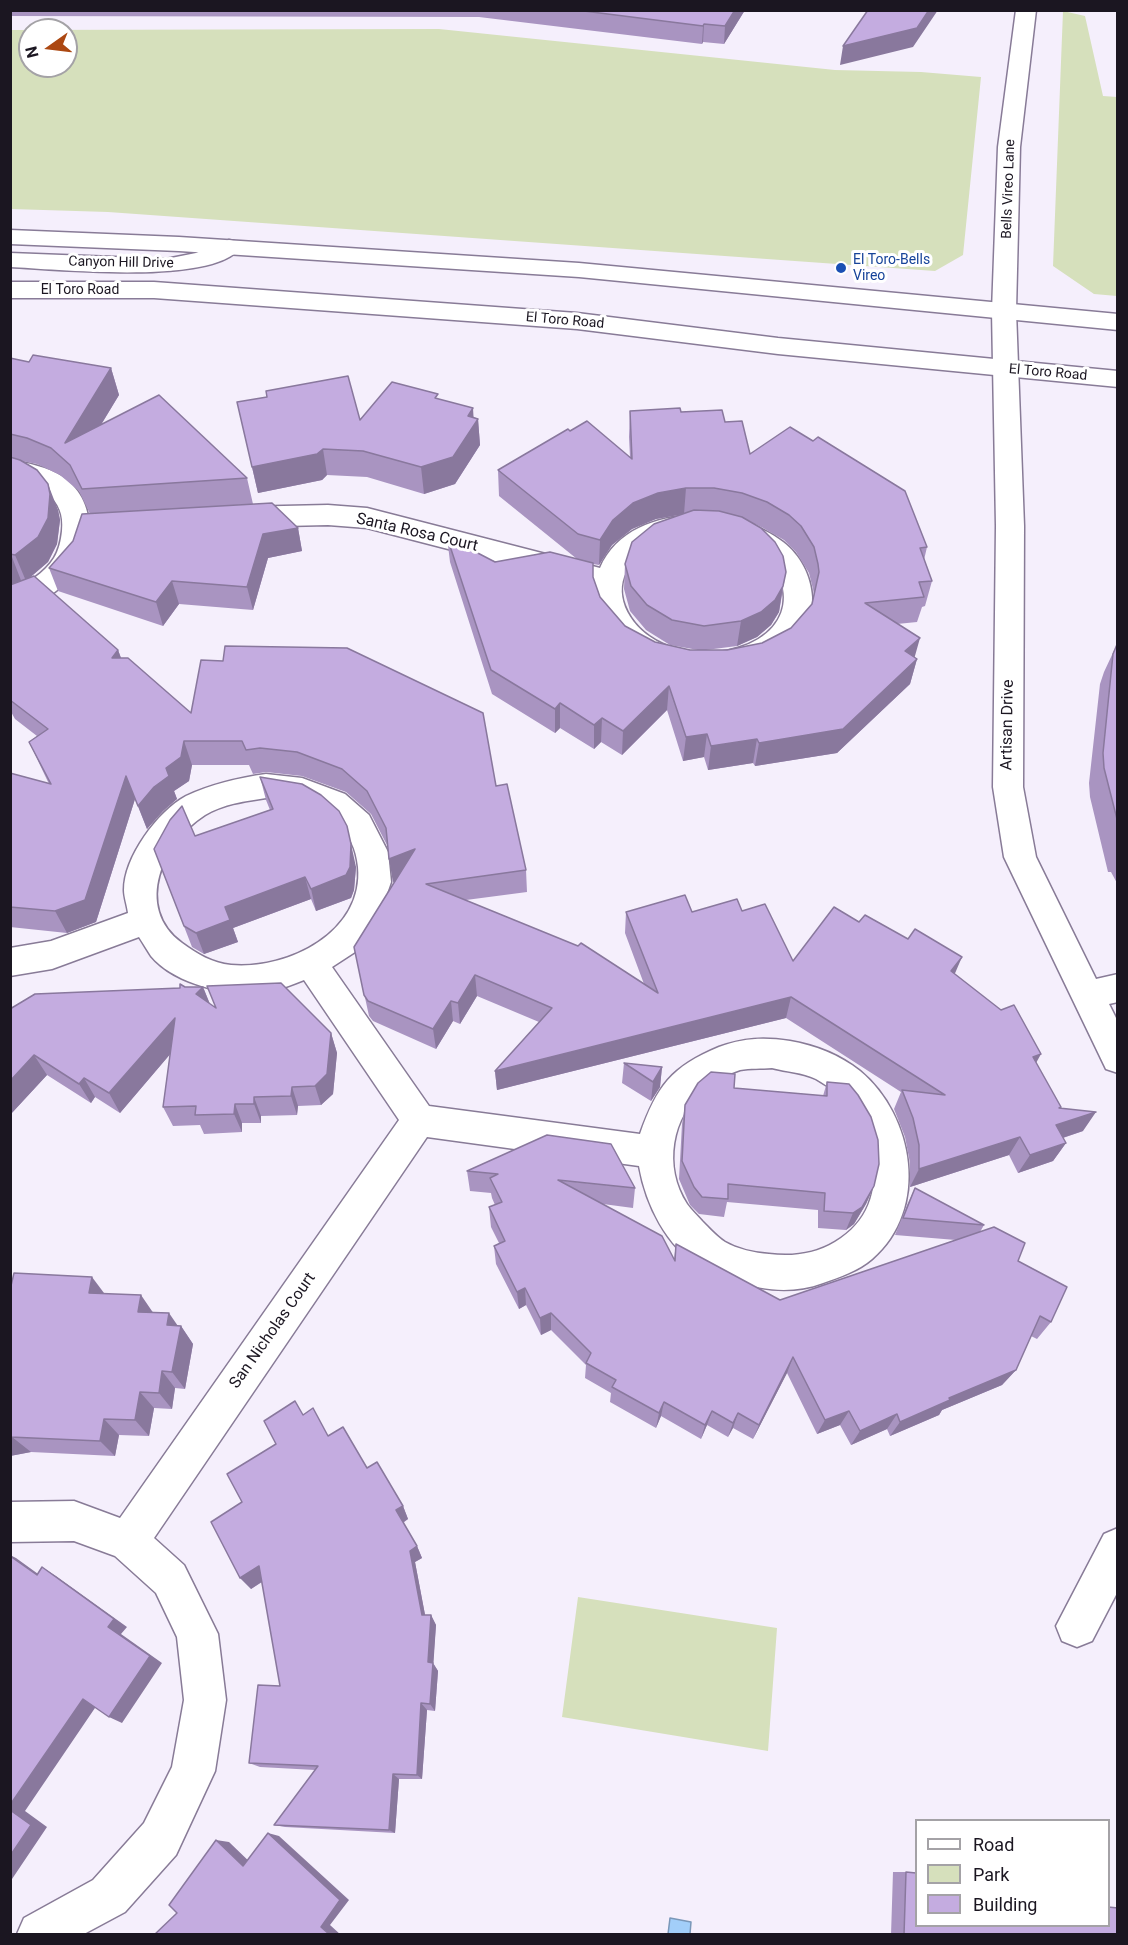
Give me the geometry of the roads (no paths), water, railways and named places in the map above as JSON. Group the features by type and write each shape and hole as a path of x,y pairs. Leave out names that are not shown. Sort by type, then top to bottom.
{"street":[{"name":"Bells Vireo Lane","path":"1004,369 1009,147 1026,10"},
{"path":"10,237 229,247 579,270 1118,322"},
{"name":"Canyon Hill Drive","path":"10,260 166,266 202,259 229,247"},
{"name":"El Toro Road","path":"10,290 154,290 576,321 778,346 1118,379"},
{"name":"Artisan Drive","path":"1004,369 1010,526 1008,787 1020,856 1103,992 1118,1058"},
{"path":"10,469 29,472 55,484 90,526 57,574 32,594 10,604"},
{"name":"Santa Rosa Court","path":"216,519 273,515 367,518 608,580"},
{"path":"691,524 722,525 751,534 776,549 792,569 800,592 797,615 783,637 761,653 732,663 699,665 667,658 639,645 619,626 608,603 608,580 617,558 637,541 653,533 662,529 691,524"},
{"path":"266,786 302,790 334,803 358,824 372,852 375,882 364,914 343,942 311,964 271,978 231,979 193,969 164,948 146,920 140,889 148,858 167,830 195,806 229,792 266,786"},
{"path":"10,962 52,956 146,920"},
{"path":"311,964 419,1120 654,1152"},
{"path":"772,1053 808,1060 841,1077 868,1102 886,1132 894,1166 888,1204 868,1238 836,1262 797,1274 753,1271 712,1255 680,1226 660,1191 654,1152 661,1119 678,1091 695,1076 704,1069 737,1056 772,1053"},
{"name":"San Nicholas Court","path":"128,1541 419,1120"},
{"path":"10,1522 74,1521 128,1541 170,1579 197,1634 205,1700 193,1771 160,1839 109,1896 40,1935"},
{"path":"1077,1626 1118,1548"}],"water":[{"path":"670,1918 691,1922 690,1934 668,1934"}],"place":[{"name":"El Toro-Bells Vireo","path":"841,268"}]}
